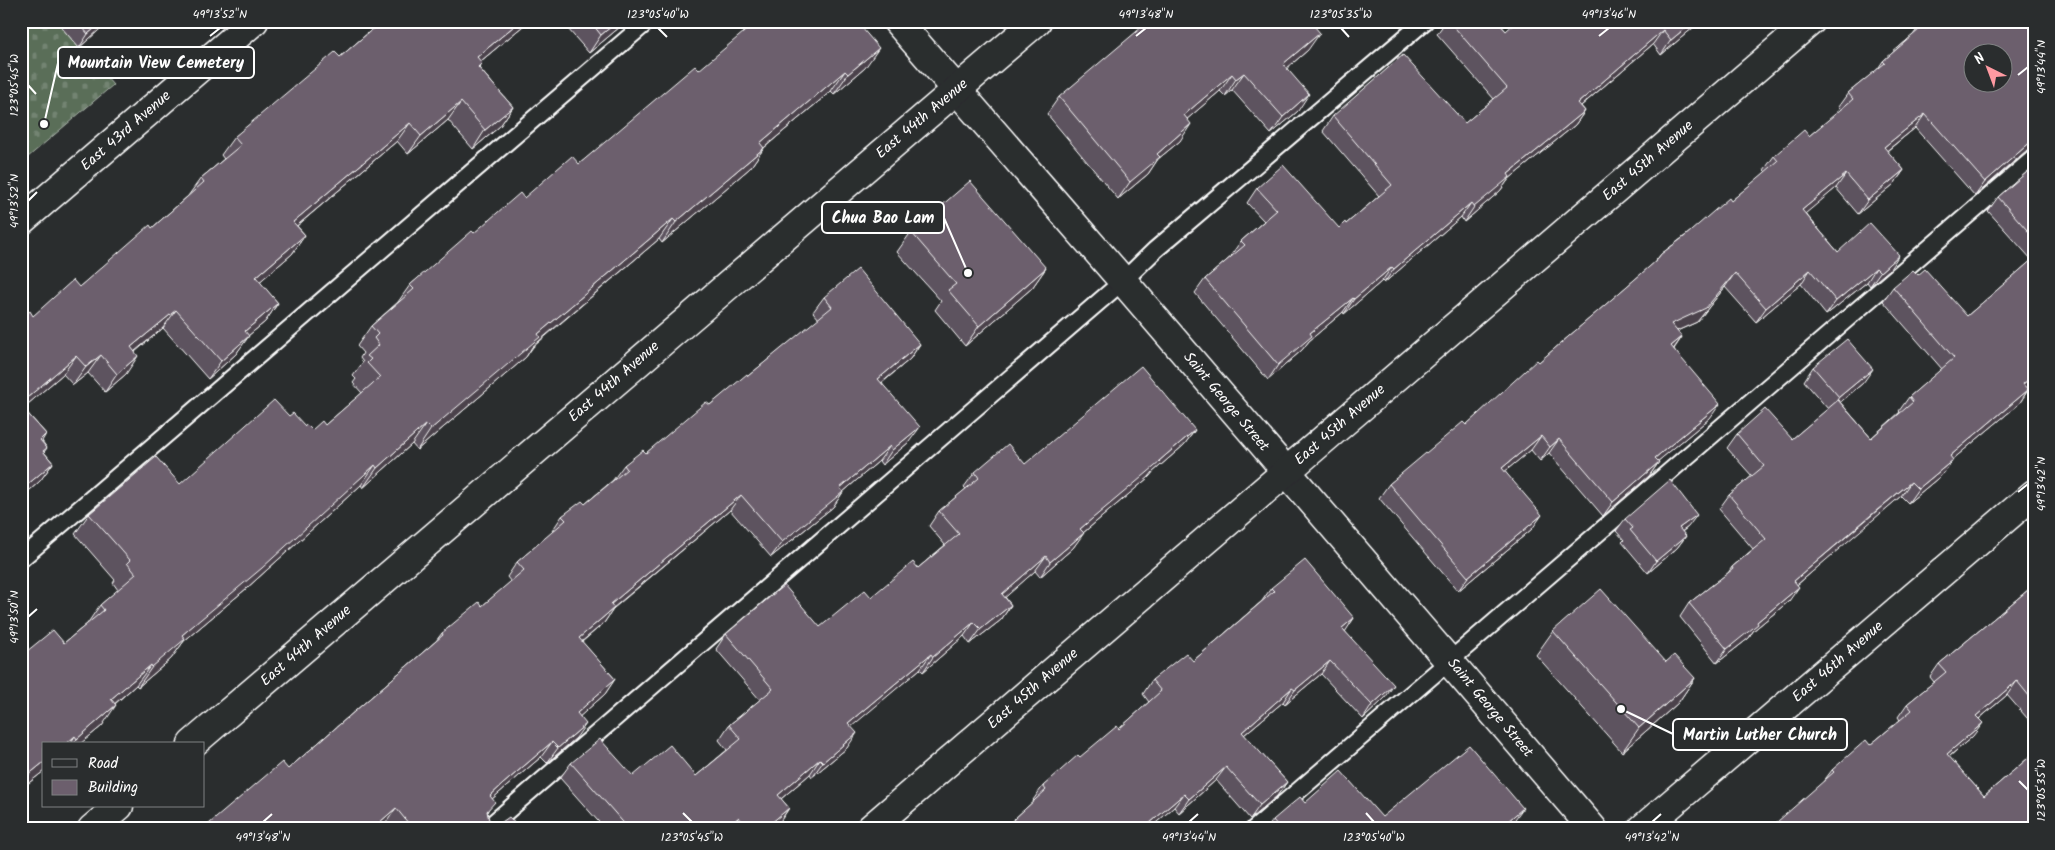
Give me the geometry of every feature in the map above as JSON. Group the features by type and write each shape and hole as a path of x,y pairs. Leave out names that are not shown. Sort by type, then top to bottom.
{"street":[{"name":"East 43rd Avenue","path":"21,221 254,21"},
{"name":"Saint George Street","path":"897,21 1123,281 1593,829"},
{"name":"East 44th Avenue","path":"194,742 1037,21"},
{"name":"East 45th Avenue","path":"870,829 1810,21"},
{"name":"East 46th Avenue","path":"1642,829 2034,494"},
{"path":"92,829 117,808"}],"lane":[{"path":"21,559 648,21"},
{"path":"486,829 1123,281 1155,250 1425,21"},
{"path":"1254,829 2034,158"}],"green space":[{"path":"21,21 57,21 113,85 21,163"}],"building":[{"path":"77,21 103,21 88,34"},
{"path":"382,21 520,21 477,57 482,63 478,67 513,107 485,130 461,102 421,136 410,123 293,222 305,235 256,277 278,303 245,331 249,336 221,361 176,310 131,347 138,356 117,374 101,355 86,367 76,356 21,403 21,318 30,311 33,316 73,280 79,287 150,225 152,228 204,182 201,178 241,145 234,137 335,52 340,57"},
{"path":"590,21 618,21 601,35"},
{"path":"757,21 786,21 793,30 803,21 856,21 879,48 848,74 845,71 760,143 764,148 676,222 673,219 538,334 540,337 431,429 426,424 377,468 375,465 262,568 182,635 185,639 111,699 116,705 77,739 75,736 68,742 42,742 42,764 22,780 21,656 53,630 64,643 104,610 100,605 136,574 127,563 130,560 89,514 156,457 180,484 274,400 289,416 293,413 305,426 307,425 312,430 322,421 325,425 380,377 367,363 371,359 367,356 379,345 374,338 378,334 371,326 414,289 410,285 472,231 474,233 520,193 524,198 572,156 579,164 695,66 699,70"},
{"path":"1149,21 1310,21 1320,33 1283,64 1309,94 1283,117 1244,73 1236,79 1232,74 1184,115 1191,124 1157,154 1160,157 1130,182 1059,97"},
{"path":"1449,21 1497,21 1506,31 1517,21 1694,21 1671,40 1663,30 1578,103 1585,111 1508,174 1510,177 1474,207 1471,203 1394,269 1392,267 1353,298 1310,333 1312,336 1278,365 1205,279 1245,245 1241,241 1277,210 1257,188 1283,165 1339,228 1392,185 1333,116 1403,55 1465,123 1507,88"},
{"path":"1926,21 2032,21 2029,24 2034,30 2034,139 1985,182 1925,114 1884,147 1904,170 1868,200 1846,174 1802,210 1838,252 1870,223 1899,255 1880,272 1876,268 1836,301 1810,270 1766,308 1735,273 1706,308 1671,324 1682,337 1671,346 1720,404 1655,458 1659,462 1613,502 1559,439 1550,447 1541,436 1502,468 1542,515 1468,577 1389,484 1463,422 1466,425 1537,360 1539,362 1656,261 1661,254 1729,198 1731,201 1778,161 1774,156 1804,130 1809,136 1853,99 1848,93 1885,63 1883,61 1920,29 1919,27"},
{"path":"2034,166 2034,238 1998,197"},
{"path":"970,181 1046,268 979,326 948,290 956,284 911,232"},
{"path":"2034,258 2034,375 2023,384 2028,390 1950,456 1953,460 1918,489 1911,482 1794,581 1799,587 1727,649 1689,603 1733,569 1732,567 1766,539 1729,495 1764,466 1737,434 1765,409 1792,439 1838,400 1871,438 1913,402 1909,397 1954,358 1893,287 1913,270 1918,275 1925,269 1967,316"},
{"path":"858,269 920,344 878,379 920,427 892,450 890,446 840,488 843,492 782,542 741,495 611,604 614,608 579,638 615,679 577,713 586,724 558,748 552,742 490,796 495,802 487,811 489,820 494,824 499,824 509,817 520,829 413,829 396,808 372,829 203,829 282,762 288,769 443,635 442,633 479,602 482,606 524,570 517,562 566,520 562,516 582,501 585,504 627,469 624,465 643,450 646,453 706,402 710,405 832,307 824,297"},
{"path":"1847,339 1873,369 1839,397 1813,367"},
{"path":"1141,366 1195,430 1080,529 1084,533 1050,562 1046,556 1002,594 1011,605 981,629 974,622 933,657 931,654 848,723 857,733 823,762 820,759 778,795 789,808 764,829 748,829 739,817 725,829 629,829 571,763 600,739 633,776 670,745 696,776 741,739 729,725 773,689 726,634 784,585 820,627 865,590 871,597 913,562 918,568 959,534 939,511 979,478 975,472 1008,444 1025,464"},
{"path":"21,406 46,434 40,440 47,448 43,451 53,463 21,490"},
{"path":"1670,480 1697,515 1679,528 1686,536 1656,561 1630,530 1633,528 1625,519"},
{"path":"1305,560 1354,618 1342,628 1394,685 1372,705 1330,661 1295,690 1292,688 1242,732 1287,782 1260,805 1226,767 1189,799 1184,794 1143,829 1003,829 1046,790 1043,786 1078,755 1080,757 1117,726 1119,729 1161,691 1152,680 1186,653 1193,661 1274,591 1271,588"},
{"path":"2034,585 2034,702 2017,681 1976,716 1983,723 1947,754 1984,796 2034,753 2034,811 2031,815 2034,829 1769,829 1834,772 1832,770 1866,740 1870,745 1912,710 1907,704 1946,672 1939,664"},
{"path":"1601,589 1666,662 1674,655 1695,678 1639,728 1553,631"},
{"path":"1469,745 1523,808 1499,829 1275,829 1278,826 1273,820 1300,797 1305,803 1341,771 1382,817"}],"place":[{"name":"Mountain View Cemetery","path":"44,124"},
{"name":"Chua Bao Lam","path":"968,273"},
{"name":"Martin Luther Church","path":"1621,709"}]}
